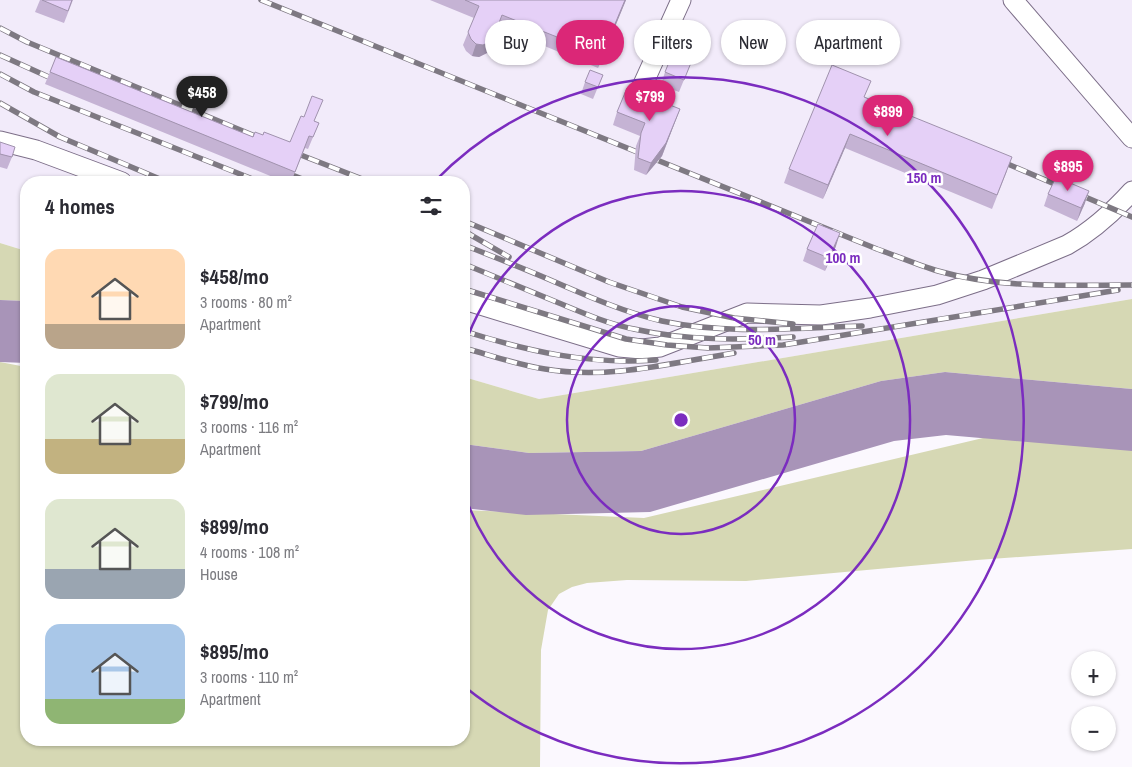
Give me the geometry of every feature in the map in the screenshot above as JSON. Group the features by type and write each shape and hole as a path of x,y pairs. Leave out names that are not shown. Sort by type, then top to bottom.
{"lane":[{"path":"640,91 681,0"},
{"path":"1013,0 1132,138"},
{"path":"0,141 53,156 106,176"},
{"path":"470,302 619,347 652,349 667,345 747,313 803,316 843,312 951,291 983,280 1073,242 1115,210 1132,191"}],"shaded area":[{"path":"0,0 1132,0 1132,299 539,399 470,379 470,176 20,176 20,249 0,243"},
{"path":"0,300 20,301 20,363 0,362"},
{"path":"945,372 1132,389 1132,451 946,435 894,441 650,512 526,515 470,509 470,445 529,453 641,451 881,381"}],"green space":[{"path":"0,243 20,249 20,301 0,300"},
{"path":"1132,299 1132,389 945,372 881,381 641,451 529,453 470,445 470,379 539,399"},
{"path":"0,362 20,366 20,746 470,746 470,510 644,518 983,438 1025,432 1132,437 1132,549 977,560 746,581 627,580 587,583 572,587 559,594 548,610 541,650 540,767 0,767"}],"building":[{"path":"42,0 72,0 68,11"},
{"path":"465,0 625,0 617,20 556,20 556,37 546,33 546,20 514,20 502,15 500,20 485,20 485,44 483,45 476,44 468,32 479,6"},
{"path":"56,57 253,137 255,132 263,135 264,132 290,142 301,116 304,117 312,96 323,100 314,121 319,123 313,137 309,136 295,172 50,72"},
{"path":"668,65 690,65 684,80 665,72"},
{"path":"832,65 871,81 864,97 1012,157 997,195 850,134 828,185 789,169"},
{"path":"590,70 603,75 598,87 585,82"},
{"path":"627,88 680,109 666,143 651,163 638,158 641,133 645,123 617,112"},
{"path":"0,142 15,147 12,157 0,154"},
{"path":"1056,177 1089,191 1081,208 1048,194"},
{"path":"818,224 840,233 829,258 807,249"}],"railway":[{"path":"261,0 930,269 986,281 1035,285 1132,285"},
{"path":"0,28 27,42 267,141"},
{"path":"0,55 62,83"},
{"path":"0,74 34,92 245,176"},
{"path":"0,103 60,137 153,176"},
{"path":"288,150 355,176"},
{"path":"996,159 1132,217"},
{"path":"282,171 295,176"},
{"path":"470,224 609,282 682,307 734,318 793,324"},
{"path":"470,234 509,257"},
{"path":"470,247 604,303 662,321 712,328 737,329 862,326"},
{"path":"470,266 586,314 624,327 694,338 753,339 793,337"},
{"path":"470,291 626,339 708,348 783,345 1118,290"},
{"path":"470,333 511,345 558,355 606,360 656,360"},
{"path":"470,350 535,367 592,373 639,369 734,353"}]}
